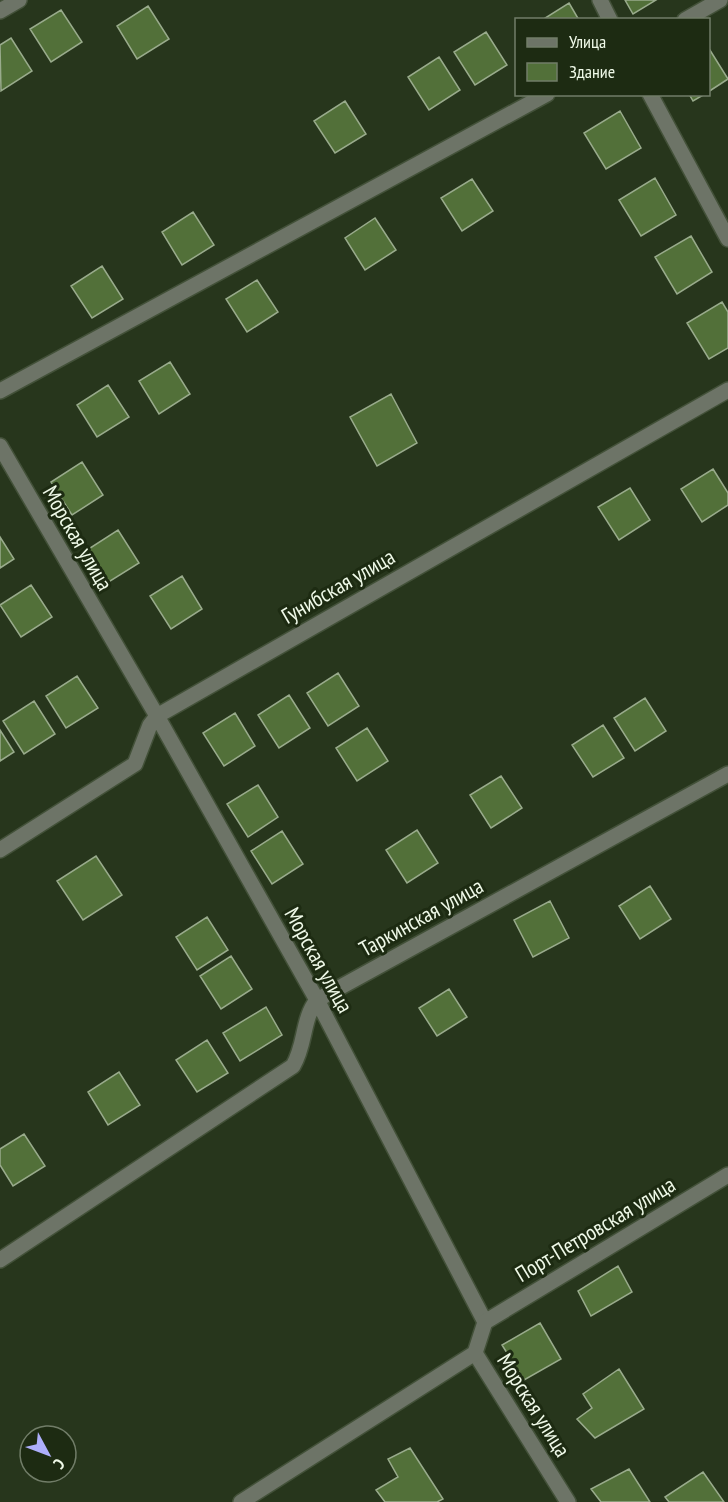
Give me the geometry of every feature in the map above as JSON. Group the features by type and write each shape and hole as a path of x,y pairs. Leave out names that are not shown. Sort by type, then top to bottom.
{"street":[{"path":"0,11 19,0"},
{"path":"600,0 609,18"},
{"path":"688,18 720,0"},
{"path":"0,391 543,96"},
{"path":"651,96 728,239"},
{"name":"Гунибская улица","path":"157,716 728,390"},
{"name":"Морская улица","path":"2,454 157,716 317,1000 485,1322 475,1353 568,1502"},
{"path":"0,850 135,764 150,725 157,716"},
{"name":"Таркинская улица","path":"317,1000 728,774"},
{"path":"0,1260 293,1066 304,1043 310,1009 317,1000"},
{"name":"Порт-Петровская улица","path":"485,1322 728,1175"},
{"path":"241,1502 475,1353"}],"building":[{"path":"625,0 656,0 633,14"},
{"path":"569,3 578,18 545,18"},
{"path":"148,6 169,39 137,59 117,26"},
{"path":"61,10 82,42 51,62 30,29"},
{"path":"486,32 507,65 475,85 454,52"},
{"path":"11,38 32,71 1,91 0,45"},
{"path":"710,50 728,79 710,91"},
{"path":"439,57 460,90 429,110 408,77"},
{"path":"690,96 702,96 693,101"},
{"path":"345,101 366,134 335,153 314,121"},
{"path":"620,111 641,148 606,169 584,133"},
{"path":"655,178 676,215 641,236 619,200"},
{"path":"472,179 493,211 462,231 441,198"},
{"path":"193,212 214,245 182,265 162,232"},
{"path":"375,218 396,250 365,270 345,238"},
{"path":"691,236 712,272 677,294 655,257"},
{"path":"102,266 123,299 92,318 71,286"},
{"path":"257,280 278,312 247,332 226,299"},
{"path":"722,302 728,312 728,348 709,359 687,323"},
{"path":"170,362 190,394 159,414 139,381"},
{"path":"108,385 129,417 97,437 77,405"},
{"path":"391,394 417,443 377,466 350,417"},
{"path":"82,462 103,495 72,515 51,482"},
{"path":"713,469 728,493 728,505 702,522 681,489"},
{"path":"630,488 650,520 619,540 598,507"},
{"path":"118,530 139,563 107,583 87,550"},
{"path":"0,537 14,559 0,568"},
{"path":"182,576 202,609 171,629 150,596"},
{"path":"31,585 52,617 21,637 0,605"},
{"path":"338,673 359,706 328,726 307,693"},
{"path":"77,676 98,708 66,728 46,696"},
{"path":"289,695 310,728 279,748 258,715"},
{"path":"645,698 666,731 635,751 614,718"},
{"path":"34,701 55,734 24,754 3,721"},
{"path":"235,713 255,746 224,766 203,733"},
{"path":"603,725 624,758 593,777 572,745"},
{"path":"367,728 388,761 357,781 336,748"},
{"path":"0,730 14,752 0,761"},
{"path":"501,776 522,808 491,828 470,795"},
{"path":"258,785 278,817 248,837 227,804"},
{"path":"417,830 438,863 407,883 386,850"},
{"path":"282,831 303,864 272,884 251,851"},
{"path":"96,856 122,895 83,920 57,881"},
{"path":"650,886 671,919 640,939 619,906"},
{"path":"550,901 569,938 533,957 514,920"},
{"path":"207,917 228,950 197,970 176,937"},
{"path":"231,956 252,989 221,1009 200,976"},
{"path":"449,989 467,1017 437,1036 419,1008"},
{"path":"266,1007 282,1035 240,1061 223,1033"},
{"path":"207,1040 228,1073 197,1092 176,1060"},
{"path":"119,1072 140,1105 108,1125 88,1092"},
{"path":"24,1134 45,1166 13,1186 0,1165 0,1149"},
{"path":"618,1266 632,1292 591,1316 578,1291"},
{"path":"540,1323 561,1359 524,1380 502,1345"},
{"path":"619,1369 644,1409 595,1438 577,1419 592,1408 583,1394"},
{"path":"410,1448 443,1499 437,1502 385,1502 376,1490 398,1477 388,1459"},
{"path":"629,1469 650,1502 601,1502 591,1489"},
{"path":"703,1472 724,1502 669,1502 665,1497"}]}
